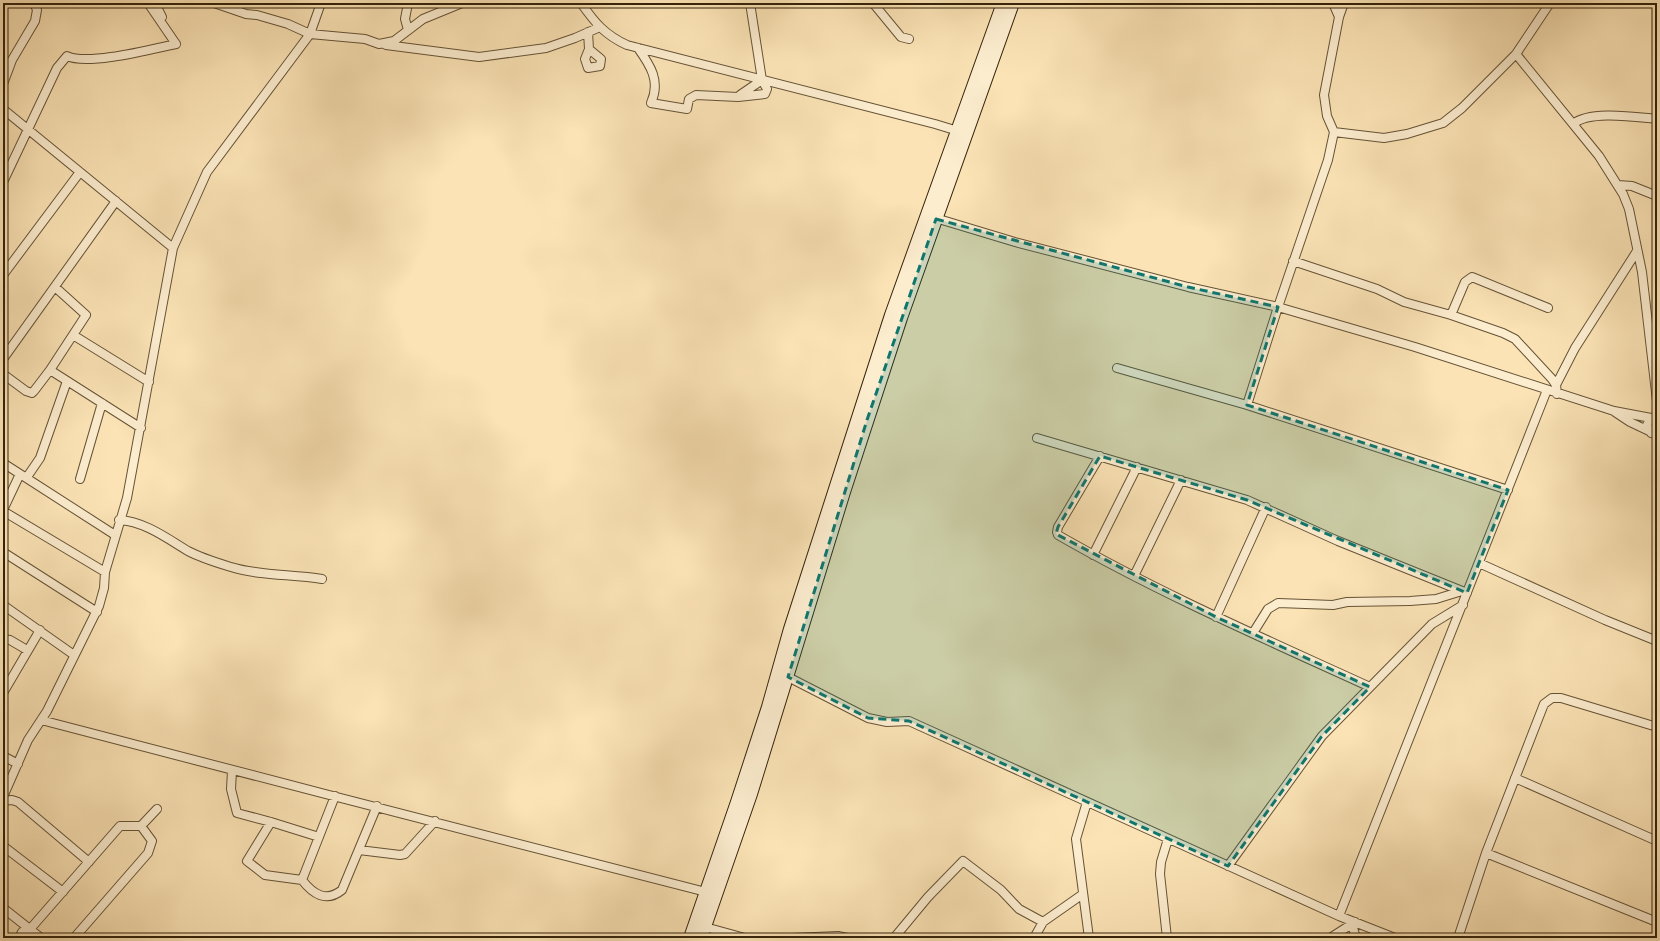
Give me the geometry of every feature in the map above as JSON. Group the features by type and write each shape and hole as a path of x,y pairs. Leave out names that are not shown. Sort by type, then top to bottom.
{"main road":[{"path":"701,935 751,794 867,420 901,318 958,131 1003,3"},
{"path":"701,935 706,892 761,729 790,629 872,374 1013,3"}],"street":[{"path":"3,84 12,60 35,21 37,10 34,3"},
{"path":"148,3 176,44"},
{"path":"155,3 176,44"},
{"path":"214,3 246,14 257,15 288,24 310,34 365,39 379,44 479,57 546,48 600,27"},
{"path":"3,797 28,740 41,720 97,612 104,588 105,572 112,554 115,535 127,498 173,248 207,172 310,34 321,3"},
{"path":"408,3 406,19 408,30"},
{"path":"379,44 394,41 423,19 462,3"},
{"path":"581,3 610,37 638,48 958,131"},
{"path":"638,48 652,69 655,94 651,103 687,109 689,99 696,96 738,97 765,94 767,89 762,80 750,3"},
{"path":"874,3 901,38 909,39"},
{"path":"1333,3 1339,17"},
{"path":"1247,405 1293,261 1328,160 1334,132 1327,116 1324,95 1339,17 1344,3"},
{"path":"1334,132 1384,138 1407,134 1443,123 1462,108 1516,54 1550,3"},
{"path":"588,32 589,49"},
{"path":"3,182 58,68 67,56 72,58 90,59 176,44"},
{"path":"1516,54 1599,156 1618,185 1629,209 1642,272 1657,401"},
{"path":"738,97 762,80"},
{"path":"3,109 173,248"},
{"path":"1573,124 1581,119 1604,116 1657,119"},
{"path":"3,275 80,172"},
{"path":"1618,185 1632,186 1657,196"},
{"path":"3,358 55,288 116,201"},
{"path":"932,217 1015,242 1158,279 1278,307 1415,347 1614,411 1654,418"},
{"path":"1556,385 1575,348 1637,251"},
{"path":"1293,261 1377,289 1404,302 1451,315 1515,339 1543,368 1556,385 1558,394"},
{"path":"1451,315 1466,282 1472,277 1548,308"},
{"path":"3,374 26,391 32,393 50,370 86,315 55,288"},
{"path":"73,336 149,382"},
{"path":"1117,368 1247,405 1508,490"},
{"path":"50,370 141,428"},
{"path":"67,381 40,458 23,475 3,511 105,572"},
{"path":"1339,916 1463,605 1464,592 1479,563 1547,390"},
{"path":"80,479 102,403"},
{"path":"1614,411 1630,422 1653,432"},
{"path":"1653,432 1647,422 1654,418"},
{"path":"1037,438 1181,480 1266,507 1338,541 1464,592"},
{"path":"1100,456 1058,527 1058,535 1093,555 1216,617 1370,687"},
{"path":"3,463 115,535"},
{"path":"1093,555 1137,467"},
{"path":"1134,576 1181,480"},
{"path":"1216,617 1266,507"},
{"path":"120,520 127,520 180,544 188,551 232,567 265,573 297,574 322,579"},
{"path":"3,552 97,612"},
{"path":"1479,563 1605,620 1657,641"},
{"path":"1253,633 1268,609 1278,603 1328,605 1347,602 1410,601 1436,599 1464,592"},
{"path":"3,604 74,655"},
{"path":"1228,866 1322,736 1432,624 1463,605"},
{"path":"3,693 40,630"},
{"path":"3,639 10,640 28,650"},
{"path":"788,677 868,718 887,722 909,721 1353,923 1395,938"},
{"path":"1458,938 1486,853 1544,704 1552,698 1561,698 1657,727"},
{"path":"41,720 232,771 377,806 706,892"},
{"path":"3,756 18,764"},
{"path":"232,771 231,789 237,813 319,837"},
{"path":"1515,778 1657,841"},
{"path":"302,880 336,796"},
{"path":"3,801 12,800 18,802 89,862"},
{"path":"1086,802 1076,839 1089,938"},
{"path":"271,822 247,861 265,875 302,880 310,890 317,895 328,897 335,896 342,890 377,806"},
{"path":"18,938 22,932 31,928 120,826 141,826 157,809"},
{"path":"358,850 400,855 405,854 435,821"},
{"path":"74,938 148,853 152,841 141,826"},
{"path":"1167,938 1160,874 1168,839"},
{"path":"3,846 63,892"},
{"path":"1486,853 1657,922"},
{"path":"894,938 928,897 963,861 1001,890 1019,909 1043,922"},
{"path":"1034,938 1043,922 1083,894"},
{"path":"3,908 31,928 41,938"},
{"path":"1330,938 1353,923"},
{"path":"1353,923 1356,938"},
{"path":"701,935 745,938"},
{"path":"792,938 838,936 847,938"}],"highlighted area":[{"path":"936,219 1188,287 1278,307 1247,405 1508,490 1467,593 1247,500 1100,456 1058,527 1056,534 1216,617 1370,687 1322,736 1228,866 909,721 868,718 788,677 867,420"}]}
